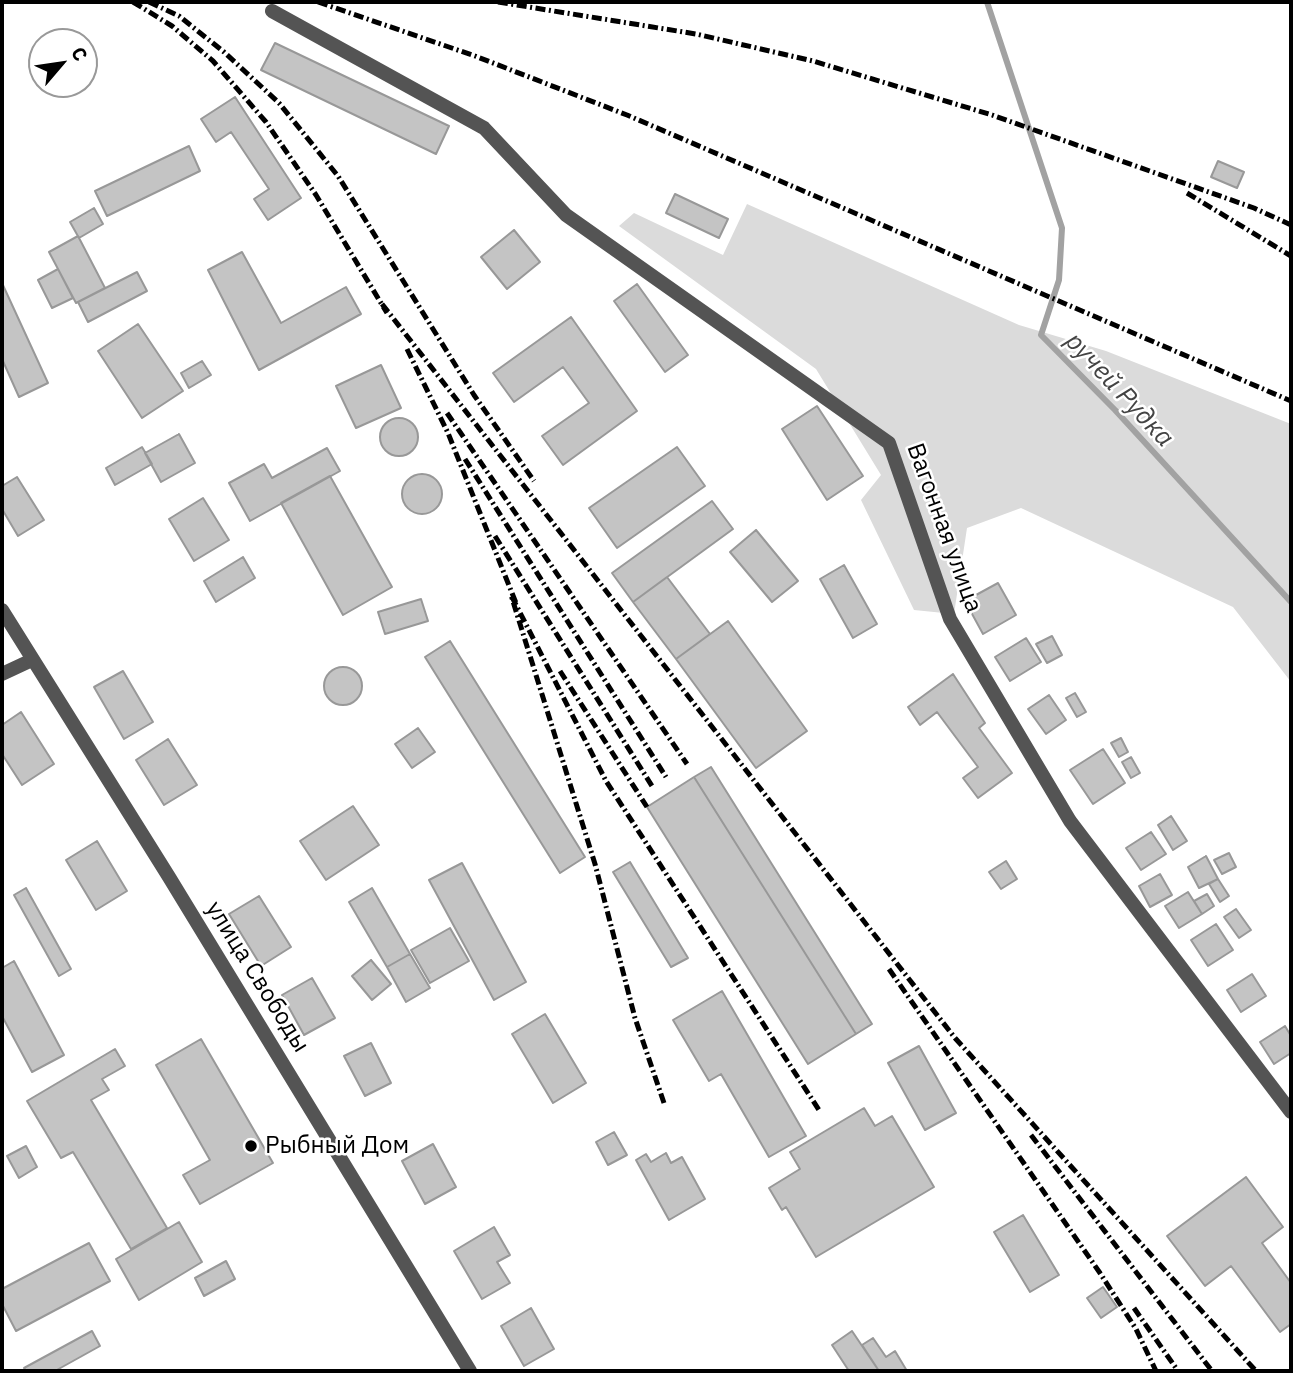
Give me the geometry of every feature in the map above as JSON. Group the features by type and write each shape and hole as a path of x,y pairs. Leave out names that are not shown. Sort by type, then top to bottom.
{"street":[{"name":"Вагонная улица","path":"272,11 484,128 566,215 889,443 950,619 1070,821 1291,1112"},
{"name":"улица Свободы","path":"2,610 169,877 470,1371"},
{"path":"2,674 32,660"}],"shaded area":[{"path":"747,204 1019,325 1106,351 1291,424 1291,682 1233,607 1021,508 967,528 954,614 914,610 861,500 881,475 816,369 619,226 634,213 723,255"}],"building":[{"path":"275,43 449,126 436,154 261,70"},
{"path":"235,97 301,198 268,220 254,199 269,189 231,132 216,142 201,119"},
{"path":"189,146 200,171 107,216 95,191"},
{"path":"1218,161 1244,172 1237,188 1211,177"},
{"path":"675,194 728,219 719,238 666,213"},
{"path":"94,208 103,224 79,238 70,222"},
{"path":"514,230 540,262 507,289 481,257"},
{"path":"78,236 105,288 76,303 49,252"},
{"path":"242,252 281,323 346,287 361,314 259,370 208,270"},
{"path":"58,269 73,298 52,308 38,280"},
{"path":"137,272 147,291 88,322 78,302"},
{"path":"2,283 48,383 19,397 2,359"},
{"path":"637,284 688,355 665,372 614,301"},
{"path":"571,317 637,411 563,465 542,436 589,403 563,367 514,402 493,373"},
{"path":"138,324 183,391 142,418 98,351"},
{"path":"202,361 211,375 189,388 181,373"},
{"path":"381,365 401,408 356,428 336,386"},
{"path":"817,406 863,476 827,500 782,429"},
{"path":"399,418 413,423 418,437 413,451 399,456 385,451 380,437 385,423"},
{"path":"179,434 195,463 161,482 145,453"},
{"path":"142,447 152,464 115,485 106,468"},
{"path":"677,447 705,486 617,548 589,508"},
{"path":"327,448 340,471 250,521 229,483 264,464 272,478"},
{"path":"422,474 436,480 442,494 436,508 422,514 408,508 402,494 408,480"},
{"path":"330,476 392,587 343,615 281,503"},
{"path":"17,477 44,520 18,536 2,509 2,486"},
{"path":"203,498 229,540 194,561 169,519"},
{"path":"712,501 733,529 633,602 612,573"},
{"path":"756,530 798,581 772,602 730,552"},
{"path":"243,557 255,578 216,602 204,581"},
{"path":"844,565 877,624 853,638 820,579"},
{"path":"667,577 710,634 676,659 633,602"},
{"path":"998,583 1016,615 983,634 965,601"},
{"path":"421,599 428,621 385,634 378,612"},
{"path":"728,621 807,731 756,768 676,659"},
{"path":"1052,636 1062,655 1047,663 1036,644"},
{"path":"1026,638 1041,662 1010,681 995,657"},
{"path":"450,641 585,857 560,873 425,657"},
{"path":"343,667 357,672 362,686 357,700 343,705 329,700 324,686 329,672"},
{"path":"123,671 153,722 124,739 94,687"},
{"path":"953,674 985,723 979,728 1012,773 978,798 963,778 978,767 937,712 920,725 908,707"},
{"path":"1075,693 1086,712 1077,717 1066,698"},
{"path":"1049,695 1066,720 1046,734 1028,709"},
{"path":"21,712 54,764 22,785 2,754 2,725"},
{"path":"418,728 435,752 412,768 395,744"},
{"path":"1121,738 1128,752 1119,757 1111,743"},
{"path":"168,739 197,785 164,805 136,760"},
{"path":"1103,749 1125,783 1093,804 1070,770"},
{"path":"1131,757 1140,773 1131,778 1122,762"},
{"path":"711,767 872,1024 856,1034 694,777"},
{"path":"694,777 856,1034 808,1064 647,807"},
{"path":"353,806 379,845 326,880 300,841"},
{"path":"1171,816 1187,841 1173,850 1158,825"},
{"path":"1151,832 1166,854 1141,870 1126,848"},
{"path":"97,841 127,891 96,910 66,860"},
{"path":"1229,853 1236,867 1222,874 1214,860"},
{"path":"1206,856 1218,879 1199,888 1188,867"},
{"path":"1006,861 1017,879 1001,889 989,872"},
{"path":"630,862 688,958 671,967 613,872"},
{"path":"462,863 526,982 494,1000 429,880"},
{"path":"1160,874 1172,895 1150,907 1139,886"},
{"path":"1218,879 1229,896 1220,902 1209,884"},
{"path":"26,888 71,969 59,976 14,895"},
{"path":"372,888 410,954 387,967 349,902"},
{"path":"1188,892 1202,914 1179,928 1165,906"},
{"path":"1207,894 1214,906 1202,914 1194,901"},
{"path":"259,896 291,947 261,966 229,914"},
{"path":"1236,909 1251,930 1239,938 1224,917"},
{"path":"1216,924 1233,950 1208,966 1191,940"},
{"path":"450,928 469,961 430,983 411,950"},
{"path":"410,954 430,988 406,1002 387,967"},
{"path":"371,960 391,984 372,1000 352,976"},
{"path":"14,961 64,1055 32,1072 2,1016 2,968"},
{"path":"1252,974 1266,996 1241,1012 1227,990"},
{"path":"312,978 335,1018 304,1035 282,995"},
{"path":"722,991 806,1136 769,1157 721,1074 709,1081 673,1020"},
{"path":"545,1014 586,1083 553,1103 512,1034"},
{"path":"1285,1026 1291,1036 1291,1053 1274,1064 1260,1042"},
{"path":"201,1039 273,1163 200,1204 183,1175 210,1160 156,1065"},
{"path":"371,1043 391,1083 365,1096 344,1056"},
{"path":"919,1046 956,1113 925,1130 888,1063"},
{"path":"115,1049 125,1066 102,1079 109,1090 91,1100 167,1228 131,1249 73,1152 61,1158 27,1101"},
{"path":"864,1108 875,1126 892,1116 934,1187 816,1257 786,1207 782,1210 769,1188 800,1169 790,1152"},
{"path":"614,1132 627,1155 608,1165 596,1142"},
{"path":"433,1144 456,1187 425,1204 402,1161"},
{"path":"26,1146 37,1167 19,1178 7,1156"},
{"path":"666,1153 671,1163 682,1157 705,1199 669,1220 636,1160 646,1154 651,1162"},
{"path":"1246,1177 1283,1227 1262,1243 1291,1283 1291,1324 1280,1332 1231,1266 1205,1286 1167,1236"},
{"path":"1023,1215 1059,1275 1030,1292 994,1232"},
{"path":"179,1222 202,1262 139,1300 116,1259"},
{"path":"494,1227 510,1255 497,1262 510,1283 482,1299 454,1251"},
{"path":"89,1243 110,1281 16,1331 2,1304 2,1289"},
{"path":"226,1261 235,1279 204,1296 195,1278"},
{"path":"1103,1287 1117,1307 1101,1318 1087,1298"},
{"path":"531,1308 554,1349 524,1366 501,1326"},
{"path":"92,1331 100,1346 55,1371 26,1371 24,1368"},
{"path":"852,1331 879,1371 849,1371 832,1345"},
{"path":"873,1338 886,1357 895,1351 907,1371 879,1371 862,1345"}],"waterway":[{"name":"ручей Рудка","path":"987,2 1062,228 1059,280 1041,335 1115,410 1291,602"}],"railway":[{"path":"133,2 172,26 213,61 266,122 316,195 387,313"},
{"path":"149,2 179,16 224,52 279,103 338,176 474,395 534,481"},
{"path":"318,2 475,56 627,115 1291,401"},
{"path":"498,2 696,34 813,61 992,115 1254,208 1291,225"},
{"path":"1187,193 1291,256"},
{"path":"382,304 955,1038 1256,1371"},
{"path":"407,349 448,433 516,603"},
{"path":"447,413 687,764"},
{"path":"465,459 666,777"},
{"path":"495,536 652,786"},
{"path":"664,1103 635,1018 595,864 511,595 606,781 819,1110"},
{"path":"560,671 647,807"},
{"path":"889,969 1100,1273 1136,1329 1156,1371"},
{"path":"1031,1135 1212,1371"},
{"path":"1134,1308 1178,1371"}],"place":[{"name":"Рыбный Дом","path":"251,1146"}]}
